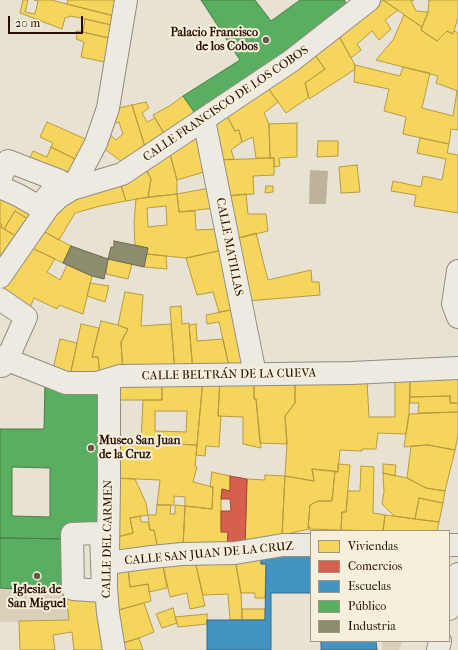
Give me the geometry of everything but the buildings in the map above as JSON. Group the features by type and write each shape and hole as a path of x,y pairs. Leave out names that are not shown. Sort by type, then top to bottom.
{"street":[{"path":"3,266 49,206 72,189 96,143 108,108 126,0"},
{"name":"CALLE FRANCISCO DE LOS COBOS","path":"72,189 122,174 291,62 369,0"},
{"name":"CALLE MATILLAS","path":"204,120 255,374"},
{"path":"0,293 15,267 3,266"},
{"path":"458,270 453,304 458,317"},
{"path":"0,299 26,317 10,355 2,361"},
{"name":"CALLE BELTRÁN DE LA CUEVA","path":"2,361 66,383 98,383 120,376 351,373 458,368"},
{"name":"CALLE DEL CARMEN","path":"108,380 109,491 106,588 114,650"},
{"name":"CALLE SAN JUAN DE LA CRUZ","path":"107,563 182,554 235,553 283,545 310,545"},
{"path":"453,602 458,574"}],"shaded area":[{"path":"310,170 328,171 326,204 309,204"},
{"path":"0,588 66,592 69,620 0,622"},
{"path":"382,642 403,642 399,650 382,650"}],"place":[{"name":"Palacio Francisco de los Cobos","path":"266,40"},
{"name":"Museo San Juan de la Cruz","path":"91,448"},
{"name":"Iglesia de San Miguel","path":"37,576"}]}
